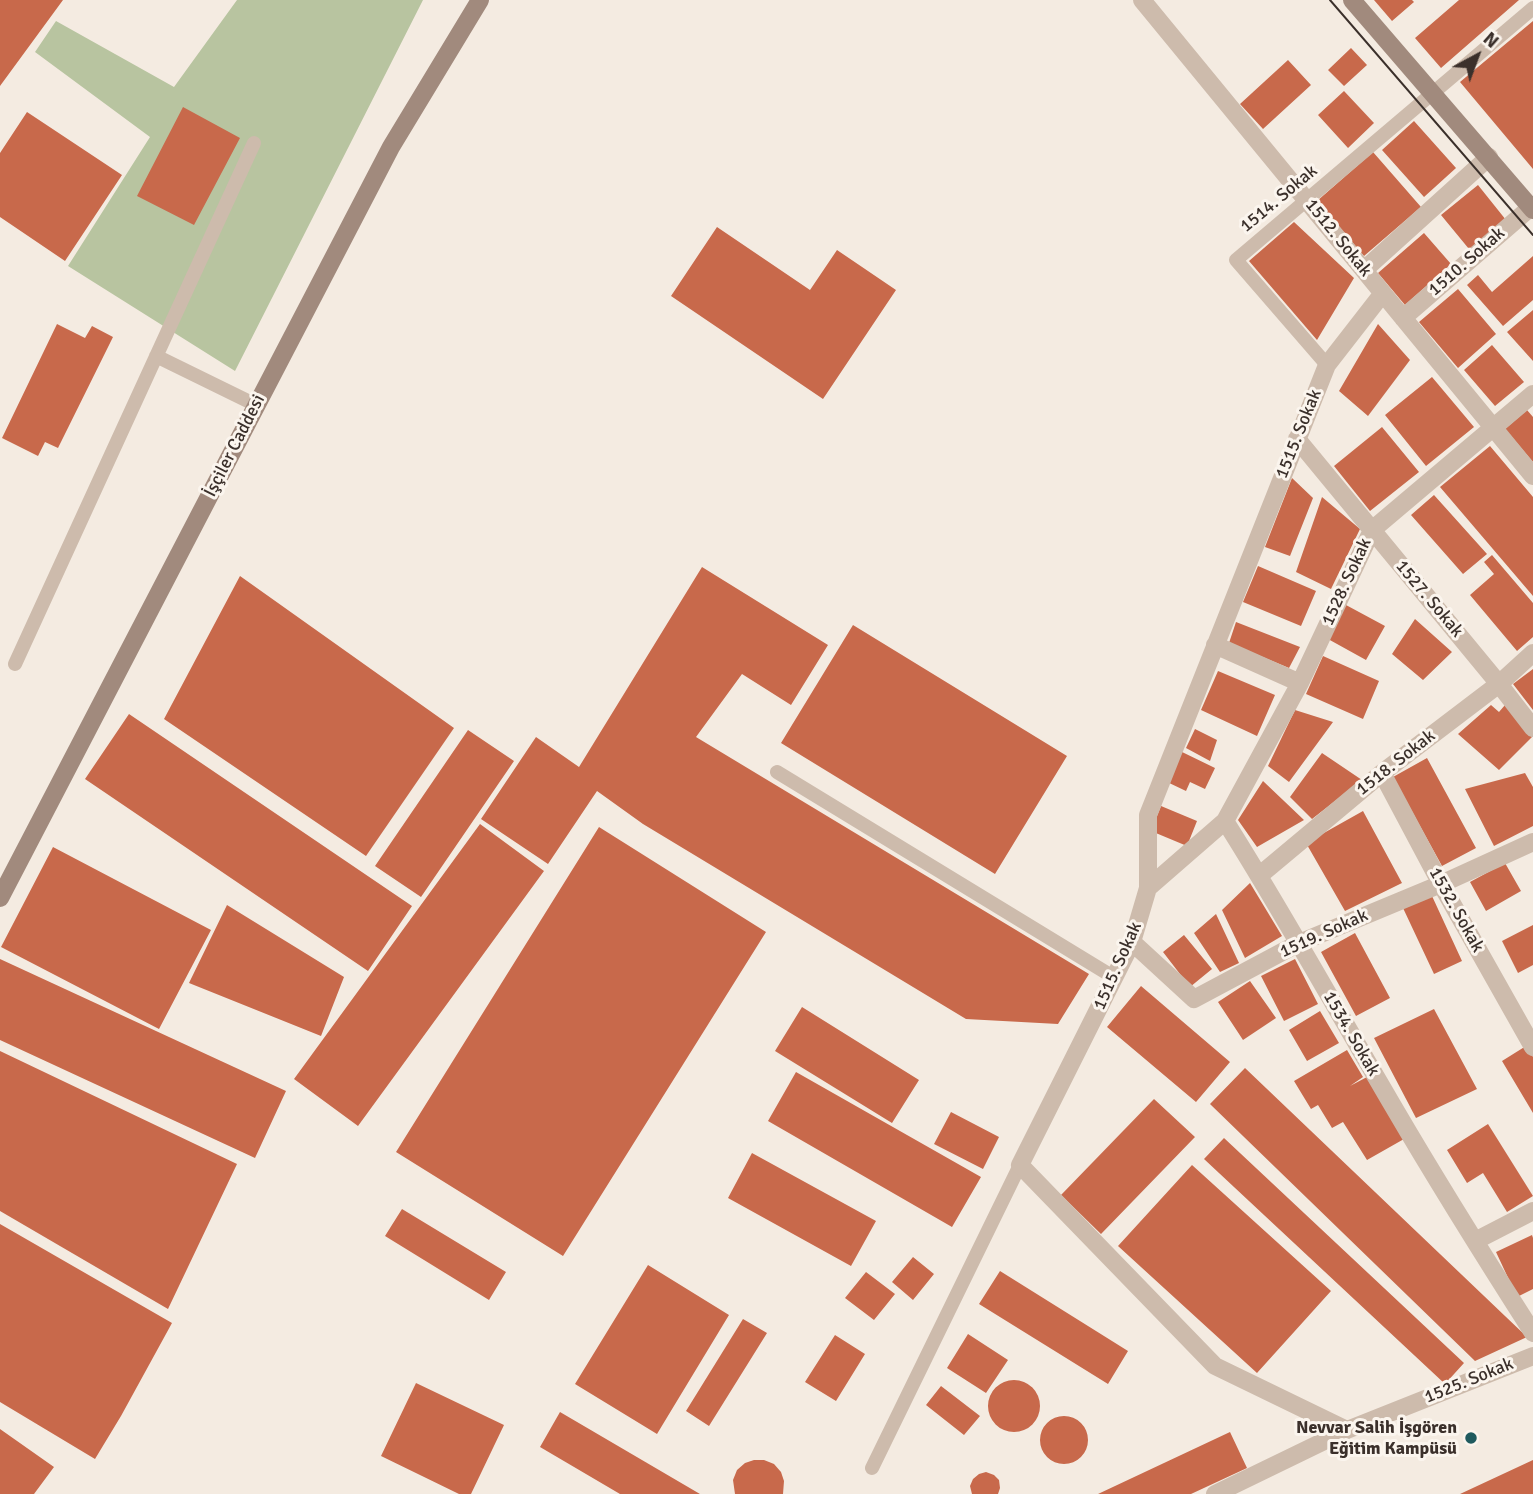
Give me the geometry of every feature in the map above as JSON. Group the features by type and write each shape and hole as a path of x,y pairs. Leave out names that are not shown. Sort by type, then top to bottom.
{"street":[{"name":"İşçiler Caddesi","path":"0,898 391,147 480,0"},
{"name":"1512. Sokak","path":"1142,0 1533,476"},
{"path":"1352,0 1427,99 1489,157 1532,208"},
{"path":"1364,270 1489,157"},
{"name":"1510. Sokak","path":"1403,318 1532,208"},
{"name":"1515. Sokak","path":"1020,1165 1132,943 1149,888 1147,815 1327,365 1383,293"},
{"name":"1528. Sokak","path":"1225,821 1300,683 1372,530 1533,394"},
{"name":"1527. Sokak","path":"1297,439 1533,728"},
{"path":"1215,645 1300,683"},
{"name":"1518. Sokak","path":"1259,875 1382,773 1499,684 1533,653"},
{"name":"1532. Sokak","path":"1382,773 1533,1047"},
{"path":"1149,888 1225,821"},
{"name":"1534. Sokak","path":"1225,821 1394,1108 1533,1333"},
{"name":"1519. Sokak","path":"1132,943 1194,999 1298,943 1441,884 1533,842"},
{"path":"1020,1165 1215,1366 1347,1430"},
{"path":"1475,1241 1533,1211"},
{"name":"1525. Sokak","path":"1215,1494 1347,1430 1533,1356"}],"lane":[{"name":"1514. Sokak","path":"1327,365 1236,260 1533,8"},
{"path":"15,664 254,143"},
{"path":"156,356 256,405"},
{"path":"778,772 1115,978"},
{"path":"872,1468 1020,1165"}],"green space":[{"path":"237,0 423,0 235,371 68,266 150,137 35,52 56,21 174,87"}],"building":[{"path":"0,0 63,0 0,86"},
{"path":"1374,0 1412,0 1414,2 1392,21"},
{"path":"1459,0 1519,0 1441,68 1415,38"},
{"path":"1533,21 1533,169 1460,82"},
{"path":"1351,48 1367,65 1344,86 1328,70"},
{"path":"1288,60 1311,85 1263,129 1240,104"},
{"path":"1344,91 1374,123 1348,148 1318,115"},
{"path":"183,107 240,138 194,225 137,196"},
{"path":"27,112 122,175 65,261 0,217 0,153"},
{"path":"1414,121 1456,168 1424,197 1382,150"},
{"path":"1373,152 1421,207 1364,256 1317,201"},
{"path":"1478,185 1506,220 1469,249 1441,215"},
{"path":"1294,222 1354,278 1317,340 1249,261"},
{"path":"717,227 810,290 837,250 896,290 823,399 671,296"},
{"path":"1424,233 1451,264 1405,305 1378,273"},
{"path":"1533,256 1533,300 1503,326 1467,285 1478,275 1492,292"},
{"path":"1458,289 1496,334 1458,368 1419,322"},
{"path":"1533,310 1533,361 1507,332"},
{"path":"57,324 85,338 92,326 113,337 58,448 45,442 38,456 2,438"},
{"path":"1378,324 1410,360 1368,416 1339,391"},
{"path":"1492,345 1524,382 1495,406 1464,370"},
{"path":"1432,377 1474,427 1426,466 1385,415"},
{"path":"1527,410 1533,417 1533,462 1505,429"},
{"path":"1382,427 1419,472 1370,511 1334,466"},
{"path":"1490,446 1533,497 1533,596 1440,487"},
{"path":"1292,478 1313,498 1290,556 1265,547"},
{"path":"1434,495 1487,554 1463,574 1411,515"},
{"path":"1322,497 1360,529 1331,589 1296,572"},
{"path":"1492,555 1533,603 1533,637 1517,651 1470,595 1494,574 1484,562"},
{"path":"1258,566 1316,591 1301,626 1243,602"},
{"path":"702,567 828,645 791,705 742,674 696,737 1089,974 1058,1024 966,1019 643,824 597,791 548,864 481,819 536,737 579,767"},
{"path":"240,576 454,728 366,856 164,719"},
{"path":"1346,605 1385,626 1366,660 1328,639"},
{"path":"1415,619 1452,652 1423,680 1392,654"},
{"path":"1236,622 1300,647 1289,668 1229,643"},
{"path":"853,625 1067,756 995,874 781,743"},
{"path":"1323,656 1379,681 1363,719 1306,694"},
{"path":"1533,669 1533,710 1513,684"},
{"path":"1218,671 1275,695 1257,736 1201,710"},
{"path":"1491,705 1499,712 1505,705 1532,737 1499,770 1458,734"},
{"path":"1295,710 1333,722 1289,782 1268,766"},
{"path":"129,714 412,906 368,971 85,779"},
{"path":"1195,729 1217,740 1210,761 1186,748"},
{"path":"468,730 514,761 421,897 375,866"},
{"path":"1180,751 1215,768 1205,789 1190,782 1186,791 1165,781"},
{"path":"1322,753 1362,780 1312,819 1290,797"},
{"path":"1427,758 1476,848 1442,866 1393,777"},
{"path":"1525,773 1533,787 1533,826 1494,846 1465,789"},
{"path":"1263,781 1304,820 1257,847 1238,820"},
{"path":"1161,806 1197,821 1187,846 1151,831"},
{"path":"1363,811 1402,883 1345,911 1306,843"},
{"path":"480,824 544,871 358,1126 294,1079"},
{"path":"599,827 766,932 563,1256 396,1152"},
{"path":"53,847 211,930 159,1029 1,947"},
{"path":"1505,863 1521,891 1486,911 1470,882"},
{"path":"1250,883 1282,936 1245,958 1222,910"},
{"path":"1432,896 1462,961 1434,974 1403,908"},
{"path":"227,905 344,977 321,1036 189,983"},
{"path":"1216,914 1239,963 1220,972 1194,933"},
{"path":"1533,925 1533,965 1518,973 1502,941"},
{"path":"1355,933 1390,998 1356,1016 1321,952"},
{"path":"1184,935 1212,969 1190,987 1163,952"},
{"path":"0,959 286,1091 255,1158 0,1040"},
{"path":"1295,959 1318,1004 1284,1021 1261,976"},
{"path":"1250,981 1276,1018 1243,1040 1218,1002"},
{"path":"1141,986 1230,1062 1196,1102 1107,1027"},
{"path":"802,1007 919,1080 892,1123 775,1051"},
{"path":"1434,1009 1477,1089 1416,1118 1374,1038"},
{"path":"1320,1011 1339,1043 1307,1061 1289,1030"},
{"path":"1526,1046 1533,1057 1533,1113 1502,1061"},
{"path":"1347,1050 1363,1077 1350,1086 1367,1077 1404,1139 1367,1160 1343,1122 1332,1128 1318,1105 1311,1109 1294,1081"},
{"path":"0,1051 237,1164 168,1309 0,1211"},
{"path":"1245,1068 1527,1337 1475,1361 1210,1104"},
{"path":"796,1072 981,1177 952,1227 768,1121"},
{"path":"1154,1099 1195,1137 1101,1234 1061,1195"},
{"path":"951,1112 999,1137 983,1169 934,1144"},
{"path":"1488,1124 1533,1196 1507,1212 1483,1173 1467,1183 1447,1150"},
{"path":"1224,1138 1464,1363 1445,1384 1204,1159"},
{"path":"752,1153 876,1221 851,1266 728,1198"},
{"path":"1192,1165 1331,1291 1257,1373 1118,1246"},
{"path":"402,1209 506,1272 489,1300 385,1236"},
{"path":"0,1224 172,1323 95,1459 0,1402"},
{"path":"1532,1235 1533,1289 1517,1297 1496,1252"},
{"path":"913,1257 934,1274 913,1300 892,1282"},
{"path":"648,1265 729,1315 657,1434 575,1384"},
{"path":"1000,1271 1128,1351 1108,1384 979,1304"},
{"path":"866,1272 895,1294 874,1320 845,1298"},
{"path":"743,1319 767,1333 709,1426 686,1411"},
{"path":"968,1334 1008,1360 986,1393 947,1368"},
{"path":"835,1335 865,1354 836,1401 805,1382"},
{"path":"1014,1380 1024,1382 1032,1388 1038,1396 1038,1416 1032,1424 1024,1430 1014,1432 1004,1430 996,1424 990,1416 988,1406 990,1396 996,1388 1004,1382"},
{"path":"416,1383 504,1425 471,1494 459,1494 381,1456"},
{"path":"941,1386 980,1416 964,1435 926,1405"},
{"path":"560,1412 700,1494 620,1494 540,1447"},
{"path":"1064,1416 1081,1423 1088,1440 1081,1457 1064,1464 1047,1457 1040,1440 1047,1423"},
{"path":"0,1429 54,1467 34,1494 0,1494"},
{"path":"1230,1432 1247,1468 1191,1494 1098,1494"},
{"path":"754,1460 774,1464 781,1472 784,1481 783,1494 735,1494 733,1480 737,1470"},
{"path":"1533,1460 1533,1494 1460,1494"},
{"path":"986,1472 999,1480 998,1494 972,1494 970,1486 973,1479"}],"tram line":[{"path":"1330,0 1533,235"}],"place":[{"name":"Nevvar Salih İşgören Eğitim Kampüsü","path":"1471,1438"}]}
